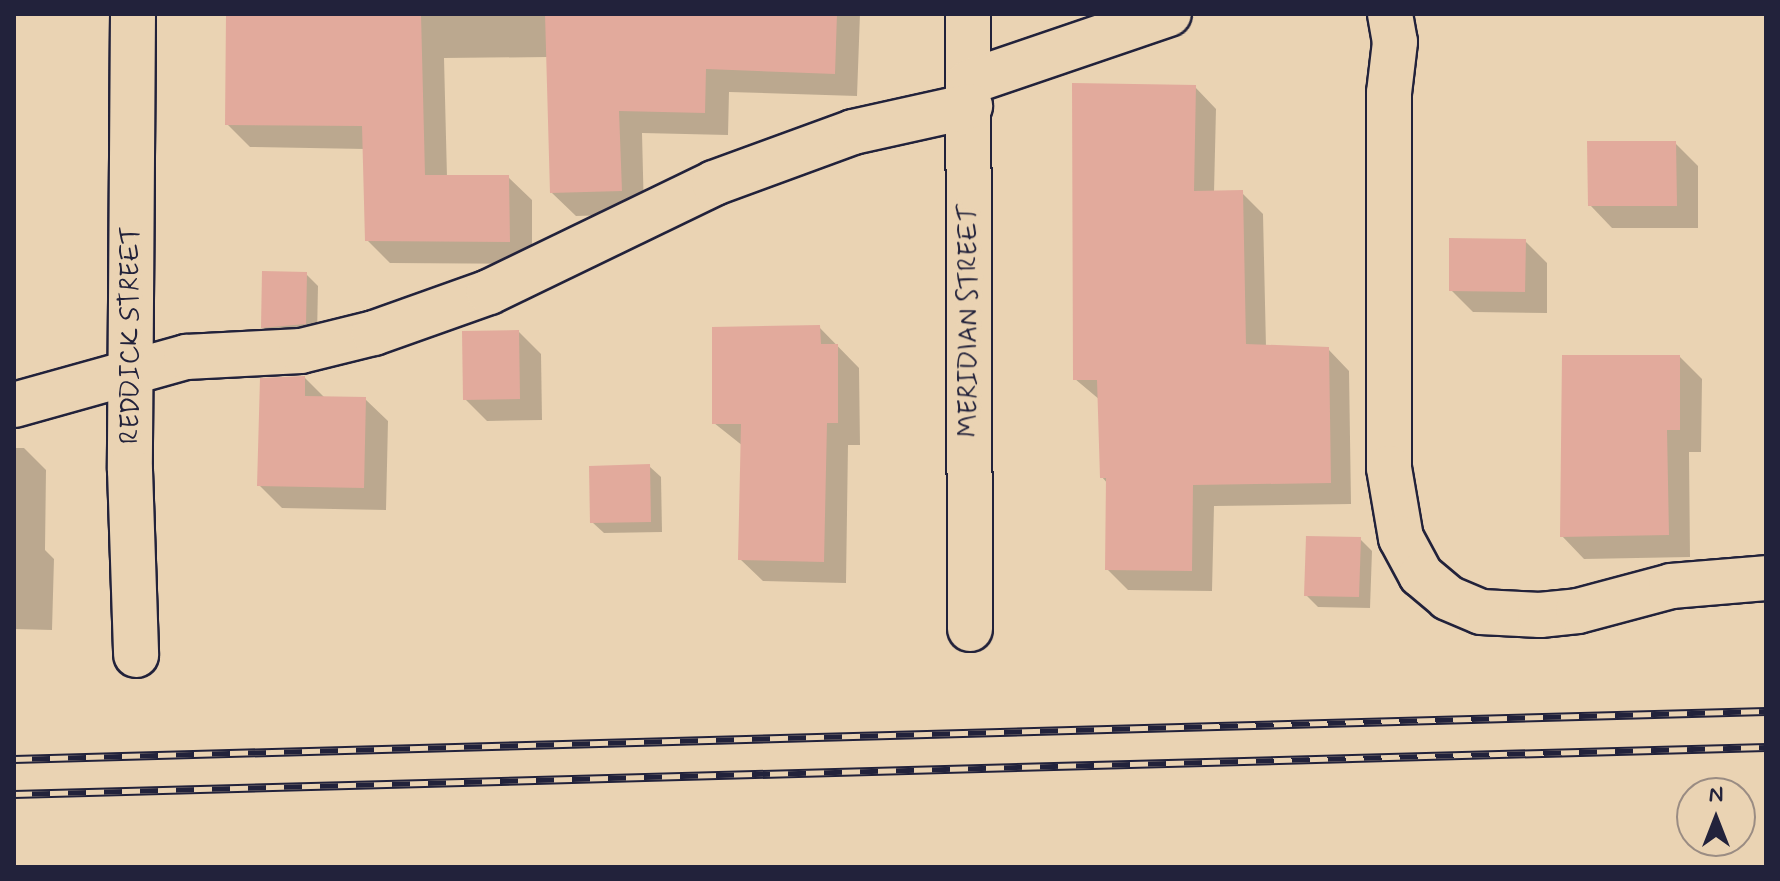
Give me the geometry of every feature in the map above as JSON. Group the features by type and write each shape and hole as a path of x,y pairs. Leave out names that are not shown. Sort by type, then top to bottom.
{"street":[{"name":"REDDICK STREET","path":"133,14 132,375 136,655"},
{"name":"MERIDIAN STREET","path":"968,14 970,629"},
{"path":"14,405 132,375 186,357 301,351 374,333 489,292 714,183 969,94 1169,14"},
{"path":"1390,14 1395,42 1389,93 1389,468 1401,538 1421,575 1448,598 1481,612 1540,615 1578,611 1671,586 1766,578"}],"building":[{"path":"226,14 421,14 425,175 509,175 510,242 365,241 362,126 225,125"},
{"path":"545,14 837,14 835,74 706,69 705,113 619,111 622,191 550,193"},
{"path":"1072,83 1196,85 1194,191 1243,190 1246,344 1329,347 1331,483 1193,485 1192,571 1105,570 1106,478 1100,478 1097,380 1073,380"},
{"path":"1587,141 1676,141 1677,206 1588,206"},
{"path":"1449,238 1526,239 1525,292 1449,291"},
{"path":"262,271 307,272 306,324 261,328"},
{"path":"820,325 821,344 838,344 838,423 827,423 824,562 738,560 741,424 712,424 712,327"},
{"path":"519,330 520,399 463,400 462,331"},
{"path":"1562,355 1680,355 1680,430 1667,430 1669,535 1560,537"},
{"path":"305,376 305,396 366,397 364,488 257,486 260,378"},
{"path":"650,464 651,522 590,523 589,466"},
{"path":"1306,536 1361,537 1359,597 1304,596"}],"railway":[{"path":"14,759 1766,711"},
{"path":"14,794 1766,747"}]}
